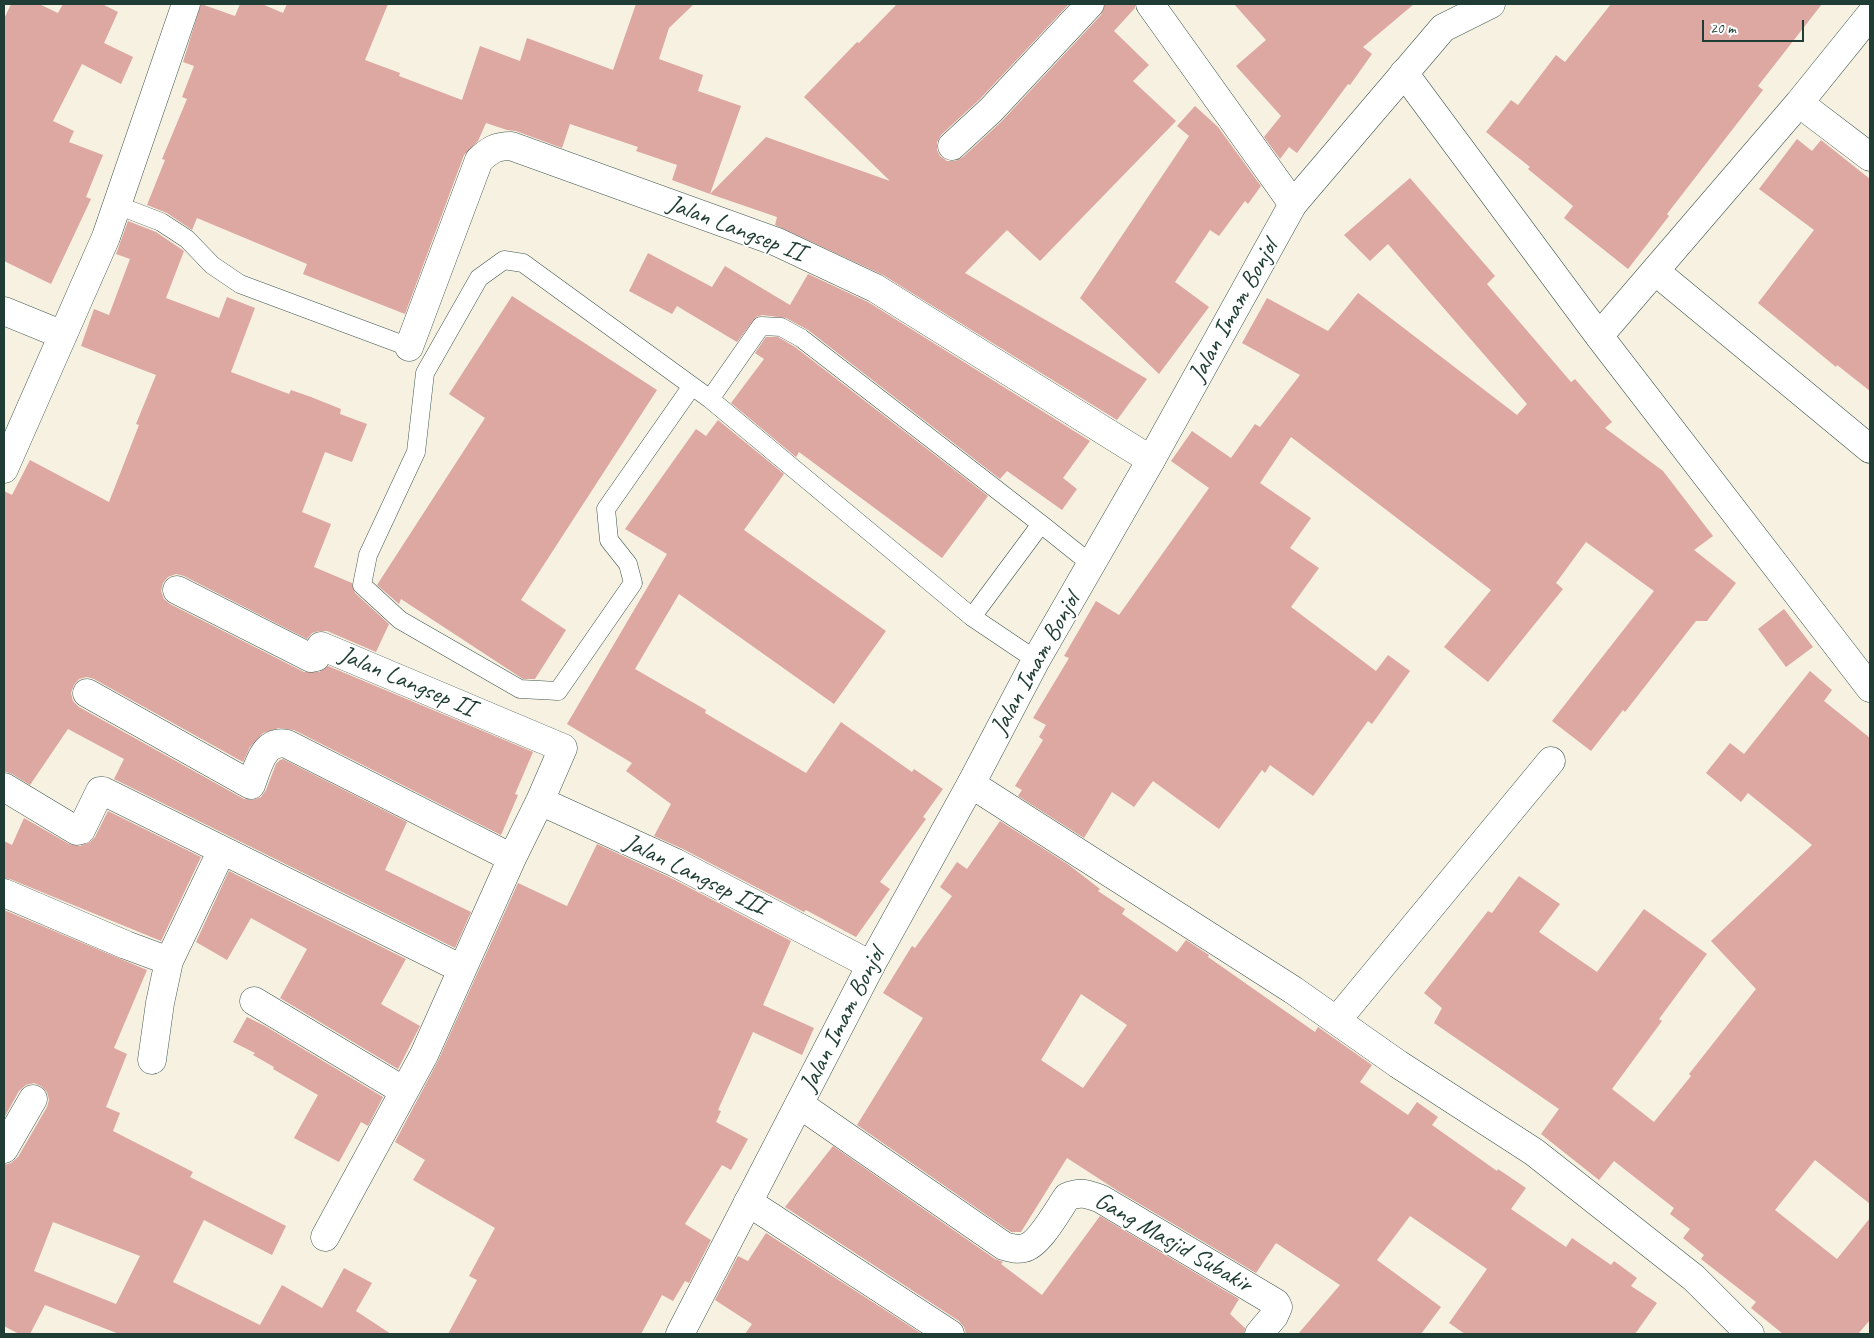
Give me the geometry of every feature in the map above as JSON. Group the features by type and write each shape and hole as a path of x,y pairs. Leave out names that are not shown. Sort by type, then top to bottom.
{"street":[{"path":"4,469 106,237 186,4"},
{"path":"952,146 991,110 1090,4"},
{"path":"1150,4 1293,204"},
{"path":"1445,16 1489,5"},
{"path":"1599,336 1799,103 1870,15"},
{"name":"Jalan Imam Bonjol","path":"680,1334 871,965 971,784 1036,660 1151,460 1293,204 1404,73 1445,16"},
{"path":"1404,73 1599,336 1870,688"},
{"path":"1799,103 1870,157"},
{"name":"Jalan Langsep II","path":"409,347 479,160 491,149 499,146 511,146 777,242 875,288 1151,460"},
{"path":"1655,271 1870,449"},
{"path":"4,311 63,335"},
{"name":"Jalan Langsep II","path":"177,590 310,658 316,657 321,646 563,748 545,789"},
{"path":"87,693 251,785 264,753 270,746 287,744 512,858"},
{"path":"1337,1020 1551,760"},
{"path":"971,784 1293,990 1398,1064 1534,1152 1694,1278 1750,1334"},
{"path":"4,787 77,831 81,830 100,791 103,790 462,969"},
{"path":"325,1237 424,1054 545,789"},
{"name":"Jalan Langsep III","path":"545,789 676,863 871,965"},
{"path":"152,1060 160,1003 170,961 222,850"},
{"path":"4,893 170,961"},
{"path":"254,1001 404,1092"},
{"path":"4,1149 33,1099"},
{"name":"Gang Masjid Subakir","path":"799,1104 1004,1246 1013,1249 1022,1249 1034,1244 1067,1197 1076,1193 1085,1193 1101,1199 1276,1303 1278,1307 1274,1316 1259,1334"},
{"path":"748,1202 950,1334"}],"lane":[{"path":"117,205 168,226 186,239 212,265 240,284 409,347"},
{"path":"692,386 606,509 609,540 628,564 633,583 558,691 520,689 400,620 362,585 368,555 416,452 424,373 479,278 504,260 523,263 710,399 972,617 1036,660"},
{"path":"710,399 761,326 781,327 801,338 1091,564"},
{"path":"972,617 1041,524"}],"building":[{"path":"11,4 39,4 58,13 63,4 102,4 118,12 104,43 133,57 121,84 82,64 53,121 74,131 69,142 103,155 86,197 91,199 51,284 4,261 4,19"},
{"path":"201,4 235,16 240,4 262,4 283,13 287,4 388,4 365,60 400,73 399,76 462,100 480,46 520,61 527,38 613,70 636,4 694,4 669,28 659,59 703,75 698,91 741,106 710,194 672,180 677,165 636,151 638,147 570,124 562,148 516,131 486,123 478,141 464,155 405,314 303,274 307,264 197,218 192,230 167,213 147,205 165,160 162,159 187,99 182,97 194,66 183,62"},
{"path":"897,4 1069,4 980,99 941,135 937,142 937,150 940,156 947,161 955,161 963,157 1002,121 1101,15 1105,4 1135,4 1135,8 1114,31 1149,65 1133,81 1176,121 1040,261 1007,230 965,273 1147,379 1117,420 883,275 775,225 777,217 710,194 766,137 890,181 804,97"},
{"path":"1234,4 1414,4 1363,47 1372,54 1350,85 1348,84 1297,153 1289,147 1280,159 1264,137 1281,116 1236,66 1266,40"},
{"path":"1611,4 1822,4 1758,86 1763,90 1667,214 1669,216 1628,269 1564,218 1573,206 1528,169 1530,167 1486,132 1511,100 1518,105 1556,55 1565,62"},
{"path":"1195,106 1218,127 1261,186 1248,204 1245,201 1219,236 1210,230 1175,282 1209,307 1159,374 1080,298 1189,136 1177,126"},
{"path":"1797,139 1812,151 1821,140 1870,179 1870,391 1837,365 1836,367 1758,303 1814,230 1759,189"},
{"path":"1410,178 1495,276 1487,284 1571,382 1575,379 1612,422 1605,428 1663,471 1713,536 1694,550 1736,583 1707,621 1696,621 1625,712 1623,710 1591,751 1552,721 1654,591 1586,542 1556,583 1563,589 1488,682 1444,647 1491,590 1291,437 1260,483 1311,518 1290,548 1319,568 1291,607 1376,671 1388,655 1410,671 1372,724 1368,721 1313,796 1270,765 1265,773 1262,770 1219,829 1153,781 1134,807 1112,792 1084,838 1018,796 1022,790 1015,786 1043,740 1039,737 1046,725 1033,718 1069,658 1064,656 1096,601 1119,615 1209,488 1171,461 1192,431 1231,458 1255,424 1260,427 1300,375 1242,343 1267,298 1328,331 1358,293 1517,415 1527,404 1388,244 1370,261 1344,235"},
{"path":"128,221 156,232 184,251 166,298 219,318 227,297 255,308 231,372 289,394 291,390 311,397 341,409 340,414 367,424 352,462 325,452 302,512 331,524 314,567 352,583 355,593 389,624 376,652 327,631 312,633 307,639 184,576 176,574 168,577 163,583 161,591 164,599 170,604 304,672 319,672 328,666 533,752 515,794 518,795 501,835 294,730 279,728 263,733 250,747 243,762 94,679 87,677 79,679 71,693 73,701 79,707 244,799 253,800 261,797 266,790 276,764 283,759 407,822 385,870 471,912 455,948 114,779 124,759 68,729 30,785 4,771 4,491 12,495 30,460 109,502 139,425 136,424 156,375 81,346 94,309 109,315 130,259 116,254"},
{"path":"648,253 712,287 725,266 790,305 808,274 868,302 1090,441 1063,478 1077,489 1062,510 1007,471 1000,479 808,330 786,318 762,315 756,317 737,342 677,306 672,314 629,291"},
{"path":"512,296 657,390 521,600 566,630 535,679 523,679 401,599 399,604 377,585 485,418 449,394"},
{"path":"766,337 778,337 795,347 988,496 942,558 799,452 796,457 731,403 764,359 755,353"},
{"path":"718,420 784,474 744,530 886,631 834,704 679,594 635,669 706,710 705,713 806,773 841,722 912,772 914,769 943,789 923,817 926,819 880,882 890,889 856,937 806,910 804,912 683,849 654,836 671,804 626,771 632,763 567,724 667,554 625,529 696,429 706,436"},
{"path":"1784,609 1813,647 1786,667 1758,629"},
{"path":"1810,671 1832,690 1824,701 1870,738 1870,1204 1815,1160 1775,1210 1837,1259 1870,1218 1870,1320 1858,1334 1783,1334 1751,1308 1756,1302 1701,1259 1704,1255 1683,1238 1690,1229 1670,1214 1674,1208 1614,1161 1599,1180 1541,1134 1559,1109 1434,1023 1442,1008 1424,993 1488,911 1492,913 1519,876 1560,904 1539,932 1597,972 1644,909 1707,954 1659,1019 1662,1021 1612,1089 1654,1122 1756,989 1711,941 1812,845 1748,793 1741,802 1706,773 1730,743 1744,754"},
{"path":"108,811 201,857 161,941 4,878 4,841 12,845 24,818 69,844 80,846 90,842 95,837"},
{"path":"1000,821 1069,865 1100,889 1098,891 1125,909 1122,914 1177,952 1186,940 1315,1032 1318,1027 1372,1065 1360,1082 1408,1115 1417,1102 1438,1117 1432,1125 1497,1171 1498,1169 1526,1188 1511,1209 1566,1247 1572,1238 1611,1265 1614,1261 1637,1278 1631,1286 1657,1303 1635,1334 1465,1334 1449,1323 1487,1269 1410,1216 1377,1260 1441,1307 1421,1334 1298,1334 1340,1285 1276,1243 1256,1273 1118,1191 1067,1158 1021,1232 1011,1232 857,1125 923,1018 883,993 912,946 915,948 952,896 940,887 957,862 967,869","holes":["1081,994 1127,1025 1083,1088 1041,1060"]},
{"path":"597,844 669,877 791,941 763,1005 814,1028 802,1055 753,1032 718,1110 721,1111 716,1122 748,1139 731,1170 722,1165 685,1224 711,1240 689,1283 685,1281 673,1301 662,1295 641,1334 448,1334 477,1280 469,1276 495,1228 413,1180 425,1160 395,1142 438,1061 518,883 567,906"},
{"path":"229,871 406,959 381,1004 420,1026 398,1069 280,998 307,949 251,918 227,960 196,942"},
{"path":"4,910 147,970 114,1048 127,1054 106,1107 120,1113 113,1131 193,1172 190,1177 286,1226 272,1255 204,1220 173,1282 260,1325 282,1285 322,1308 344,1268 372,1283 356,1311 391,1334 119,1334 45,1305 30,1334 19,1334 4,1326 4,1165 11,1163 18,1157 47,1107 49,1100 47,1092 41,1086 34,1083 26,1085 19,1091 4,1118","holes":["53,1222 140,1256 116,1304 34,1271"]},
{"path":"247,1017 383,1097 368,1126 361,1122 339,1162 294,1138 318,1095 273,1069 274,1067 253,1055 255,1053 233,1042"},
{"path":"833,1146 995,1259 1003,1262 1001,1264 1042,1295 1100,1216 1239,1299 1230,1314 1245,1328 1244,1334 966,1334 964,1327 959,1321 785,1207"},
{"path":"766,1233 922,1334 745,1334 752,1324 715,1300 738,1256 748,1261"}]}
